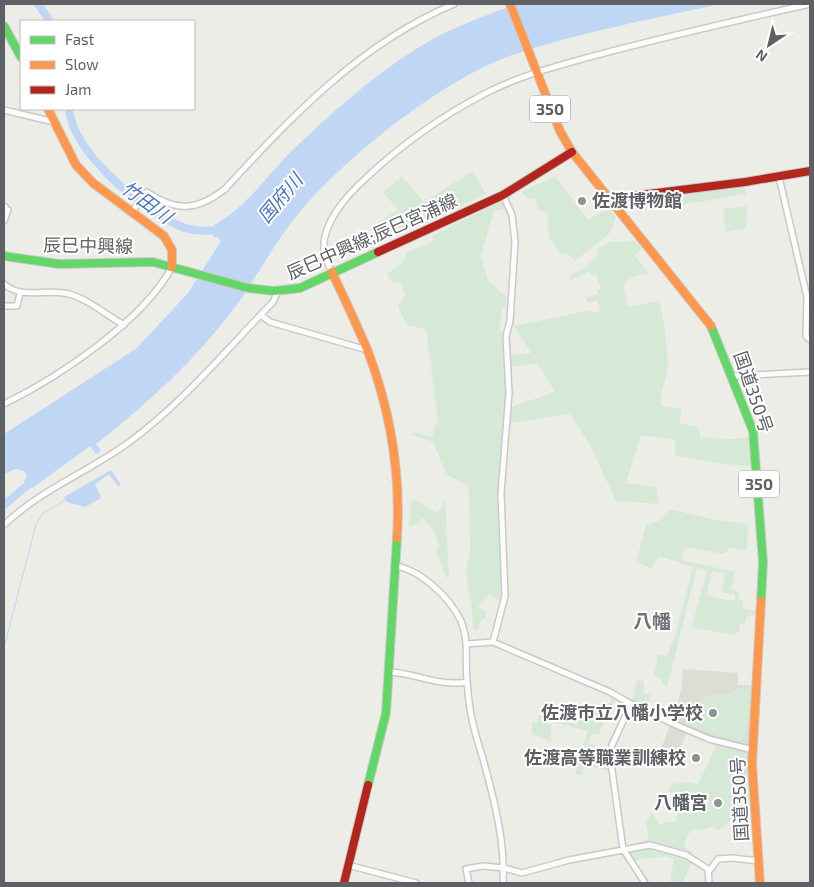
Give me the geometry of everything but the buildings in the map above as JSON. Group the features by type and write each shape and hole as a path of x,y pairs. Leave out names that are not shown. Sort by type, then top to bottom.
{"main road":[{"name":"国道350号","path":"510,4 555,122 572,152 613,206 704,314 733,376 755,441 762,555 753,750 760,883"},
{"path":"4,26 20,55"},
{"path":"48,110 76,165 93,183 164,236 170,243 175,268"},
{"name":"辰巳中興線;辰巳宮浦線","path":"175,268 248,288 275,291 300,288 503,195 572,152"},
{"path":"613,206 632,196 779,177 810,171"},
{"name":"辰巳中興線","path":"4,256 59,264 98,265 138,261 175,268"},
{"path":"332,272 367,350 382,398 396,463 399,500 384,726 344,883"}],"street":[{"path":"132,211 147,192 163,203 179,207 191,206 212,199 225,189 300,109 344,71 409,27 454,4"},
{"path":"332,272 324,254 326,236 339,208 361,182 382,162 430,125 487,92 536,72 627,47 810,4"},
{"path":"4,110 54,122"},
{"path":"779,177 807,297 806,336 810,340"},
{"path":"493,642 505,596 501,493 509,393 506,336 510,321 515,242 512,215 503,195"},
{"path":"4,206 8,210 4,221"},
{"path":"4,404 71,363 124,325 155,293 175,268"},
{"path":"4,284 20,293 66,293 79,297 124,325"},
{"path":"4,525 37,498 129,442 208,372 273,302 275,291"},
{"path":"4,306 17,306 20,293"},
{"path":"261,315 270,322 367,350"},
{"path":"733,376 810,372"},
{"path":"395,566 405,567 433,587 444,598 460,620 467,644 467,682 472,720 494,801 504,868 503,883"},
{"path":"467,644 493,642 610,692 631,704 709,739 753,750"},
{"path":"389,672 434,682 454,684 467,682"},
{"path":"631,704 615,736 611,752 623,849 646,883"},
{"path":"469,883 466,868 483,866 504,868 522,873 623,849 654,845 686,855 709,871"},
{"path":"709,883 709,871 718,859 732,858 759,862"},
{"path":"348,866 416,883"}],"shaded area":[{"name":"佐渡市立八幡小学校","path":"683,669 738,673 738,685 752,685 749,747 689,729 674,759 659,754 676,709 682,685"}],"green space":[{"path":"473,171 486,194 422,224 389,236 379,222 398,210 383,192 402,176 424,202"},
{"path":"555,176 588,220 603,211 611,211 616,218 609,234 575,261 567,253 561,255 549,238 547,213 538,209 536,199 527,198 521,192"},
{"path":"744,186 746,194 675,206 621,209 625,202 641,198"},
{"path":"503,200 507,208 494,211 481,256 488,281 507,297 506,308 502,308 500,330 503,334 506,395 497,495 503,575 501,602 488,594 487,599 482,601 478,608 486,611 486,618 481,620 478,630 474,630 466,570 470,549 469,490 468,486 446,474 433,442 412,435 414,432 433,437 434,426 438,423 426,329 407,325 398,306 406,295 400,282 393,284 387,274 406,259 406,254 409,251 426,245 433,240 432,236"},
{"path":"747,206 746,228 726,232 723,209"},
{"path":"635,241 642,248 635,256 647,270 648,274 636,276 626,281 624,288 628,307 659,301 668,356 667,371 661,396 662,406 682,409 679,423 698,427 701,438 732,439 749,437 754,466 724,464 675,456 675,440 641,435 626,483 656,487 659,504 616,501 590,445 570,414 510,423 511,407 555,392 537,363 510,367 510,355 531,353 514,326 591,310 593,313 600,311 597,301 588,303 585,298 598,294 598,290 601,288 596,275 591,275 589,272 568,281 572,273 582,270 599,255 596,250 609,242"},
{"path":"414,499 438,513 445,499 449,578 446,577 436,551 439,546 434,530 423,518 417,525 408,526 411,511 409,503"},
{"path":"670,509 716,520 748,524 747,550 730,548 724,554 684,547 682,560 735,572 732,590 739,592 739,599 744,601 742,608 756,611 755,615 746,617 745,624 740,623 739,632 736,632 736,635 693,628 707,570 697,568 667,687 662,685 662,679 654,676 658,654 667,656 675,635 693,567 659,556 651,568 636,562 646,525 661,520","holes":["712,571 725,574 722,590 724,593 735,595 735,599 731,601 707,595"]},
{"path":"637,679 644,682 643,692 651,695 649,705 644,704 642,708 632,702"},
{"path":"740,688 751,689 745,739 739,742 684,725 695,719 699,702 712,694 725,695"},
{"path":"613,697 616,699 598,735 592,734 588,742 595,746 594,751 583,746 588,731 549,721 548,723 551,725 551,742 532,734 532,722 537,722 539,715 545,716 546,713 560,716 565,712 563,721 577,724 586,703 605,711"},
{"path":"717,744 748,752 751,806 740,811 719,830 710,827 702,830 695,828 689,833 684,844 687,849 692,851 692,862 682,883 670,883 674,859 664,856 633,861 629,854 628,845 649,839 646,824 652,812 659,824 676,821 678,809 683,807 683,800 679,795 669,792 671,784 688,782 698,784"},
{"path":"579,751 609,765 610,771 590,766 583,769 583,775 575,774"}],"water":[{"name":"国府川","path":"517,4 720,4 591,32 515,54 487,65 428,100 370,144 319,191 290,225 241,299 202,347 168,382 96,444 101,451 96,454 90,446 32,488 24,481 27,476 24,471 15,469 4,474 4,434 137,348 188,293 221,241 218,237 213,237 214,225 226,218 248,199 286,157 312,132 379,75 414,50 454,29"},
{"path":"111,470 121,485 118,486 109,474 95,484 101,498 85,507 67,502 64,497"}],"waterway":[{"name":"竹田川","path":"38,4 49,20"},
{"name":"竹田川","path":"69,110 73,126 83,144 96,161 129,194 164,218 185,228 206,231 222,230"},
{"path":"4,505 35,479"},
{"path":"4,648 36,524 43,513 67,499"}],"traffic: fast":[{"path":"4,26 20,55"},
{"path":"4,256 59,264 153,262 248,288 274,291 300,288 378,252"},
{"path":"711,326 753,431 763,562 761,601"},
{"path":"368,785 386,713 397,538"}],"traffic: slow":[{"path":"510,4 560,131 572,152 711,326"},
{"path":"48,110 76,165 93,183 164,236 172,250 172,267"},
{"path":"332,272 367,349 388,418 397,490 397,538"},
{"path":"760,883 752,764 761,601"}],"traffic: jam":[{"path":"378,252 503,195 572,152"},
{"path":"613,206 632,196 745,182 810,171"},
{"path":"344,883 368,785"}],"place":[{"name":"佐渡博物館","path":"582,201"},
{"name":"佐渡市立八幡小学校","path":"713,713"},
{"name":"佐渡高等職業訓練校","path":"696,758"},
{"name":"八幡宮","path":"718,803"}],"district":[{"name":"八幡","path":"652,621"}]}
